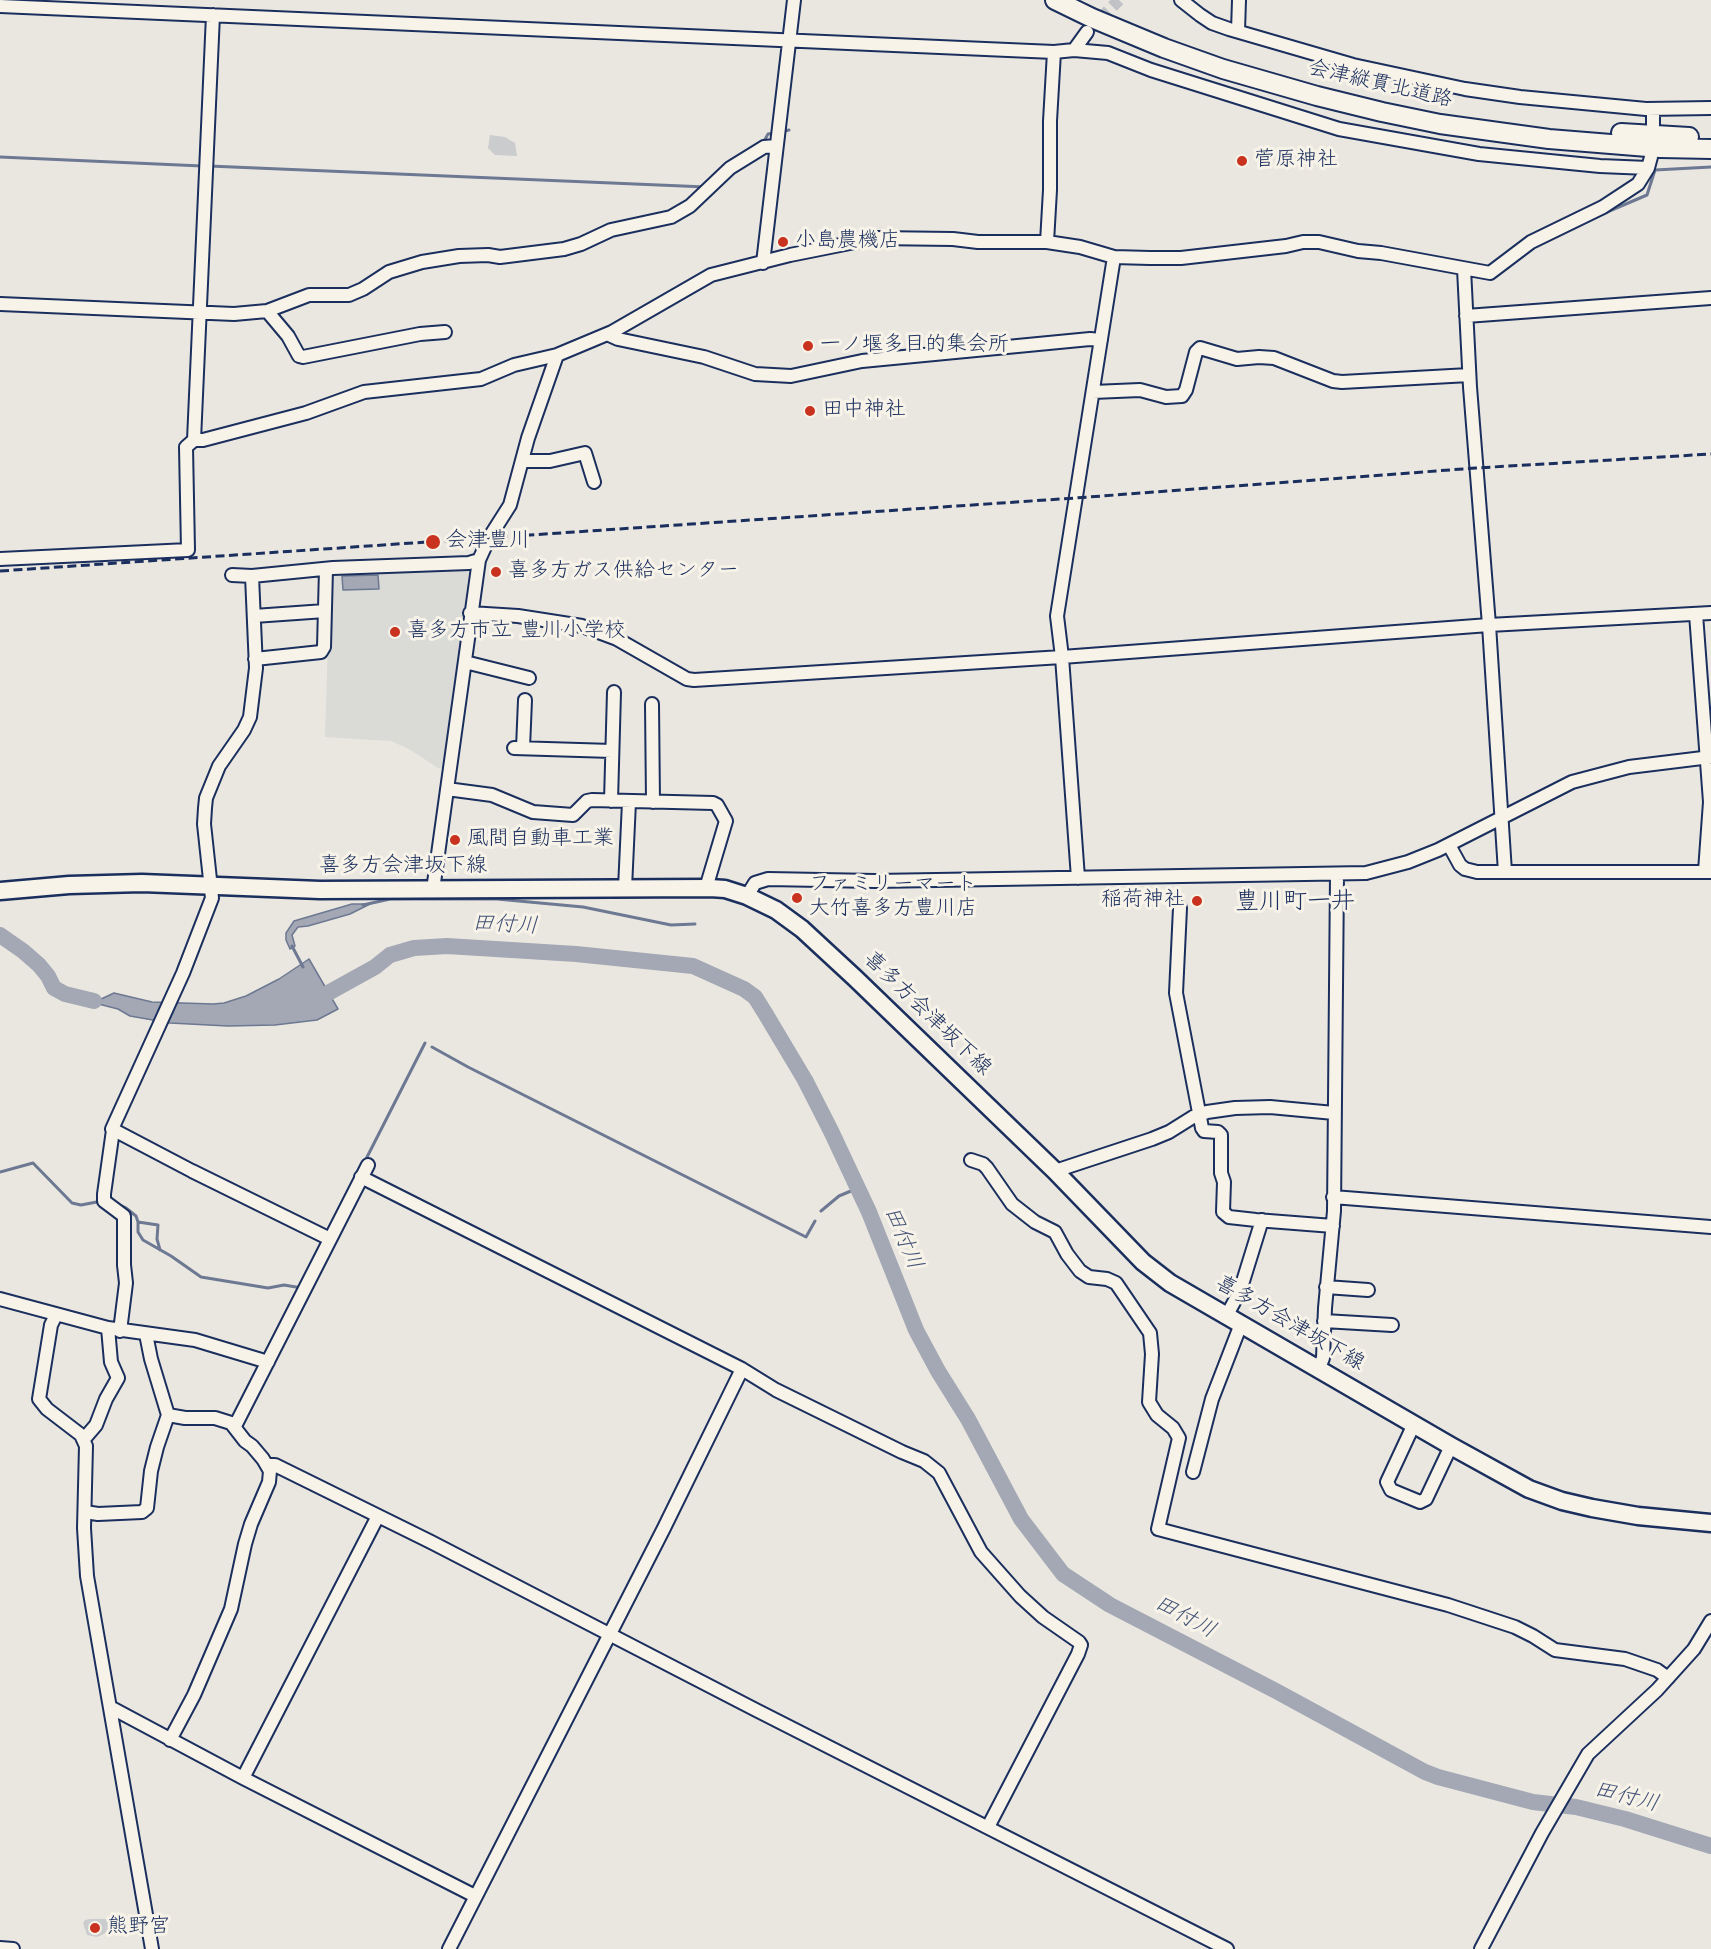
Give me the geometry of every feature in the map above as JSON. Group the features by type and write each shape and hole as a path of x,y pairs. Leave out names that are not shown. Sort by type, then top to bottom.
{"highway":[{"name":"会津縦貫北道路","path":"1055,0 1164,48 1223,69 1383,112 1440,124 1549,139 1660,148 1711,149"},
{"name":"会津縦貫北道路","path":"1071,0 1224,60 1319,88 1385,103 1442,115 1519,124 1711,138"}],"main road":[{"name":"喜多方会津坂下線","path":"0,891 125,883 320,890 706,888 725,889 747,896 776,910 802,929 1054,1171 1154,1272 1451,1446 1529,1489 1562,1502 1638,1516 1711,1523"}],"street":[{"path":"763,263 794,0"},
{"path":"1181,0 1212,23 1353,65 1465,89 1520,97 1653,109 1711,108"},
{"path":"1238,31 1239,0"},
{"path":"0,6 1107,53 1151,70 1339,129 1479,154 1600,166 1650,163 1638,184 1603,207 1531,242 1490,273 1319,242 1303,242 1181,258 1114,257 1080,247 1047,242 875,238 789,255 711,275 607,334 557,355 514,365 481,379 391,387 364,392 306,413 203,440 194,440 186,447 188,550 0,559"},
{"path":"194,440 213,15"},
{"path":"1074,50 1087,32"},
{"path":"1047,242 1054,52"},
{"path":"1653,109 1653,125"},
{"path":"0,304 200,313 267,311 309,295 349,295 389,272 429,260 459,256 500,257 564,249 611,230 671,217 690,206 730,168 764,147 776,146"},
{"path":"1078,878 1057,616 1114,257"},
{"path":"1464,269 1469,375 1489,626 1505,872"},
{"path":"1466,316 1711,298"},
{"path":"267,311 288,336 299,356 303,357 337,349 445,332"},
{"path":"607,334 618,339 704,357 755,374 791,376 862,361 1090,339 1101,340"},
{"path":"1093,392 1140,390 1166,397 1182,396 1186,390 1196,352 1200,348 1237,359 1274,358 1333,381 1342,382 1469,375"},
{"path":"433,890 479,560 489,538 510,505 528,438 557,355"},
{"path":"523,461 550,461 585,453 594,482"},
{"path":"232,575 252,576 326,568 469,563 479,560"},
{"path":"255,659 321,652 324,647 326,568"},
{"path":"84,1439 96,1425 106,1399 118,1378 111,1362 114,1330 126,1283 124,1216 104,1201 113,1130 174,994 212,898 204,824 206,798 219,766 250,717 255,689 252,576"},
{"path":"254,616 325,611"},
{"path":"470,613 518,616 582,626 617,639 687,679 694,680 1711,613"},
{"path":"1449,845 1456,860 1465,869 1477,872 1708,871 1709,757 1696,614"},
{"path":"465,662 529,678"},
{"path":"611,801 614,692"},
{"path":"525,700 519,748 612,751"},
{"path":"652,704 652,802"},
{"path":"747,896 755,883 768,879 875,881 1366,873 1408,862 1449,845 1572,782 1641,764 1709,757"},
{"path":"447,789 492,795 540,813 573,815 586,801 717,805 726,821 726,826 706,888"},
{"path":"625,888 629,802"},
{"path":"1319,1368 1323,1358 1326,1287 1333,1226 1337,875"},
{"path":"1180,908 1176,993 1204,1131 1218,1132 1221,1135 1223,1212 1229,1217 1333,1226"},
{"path":"1054,1171 1161,1135 1199,1115 1217,1110 1262,1107 1334,1113"},
{"path":"113,1130 330,1239"},
{"path":"971,1160 987,1168 1012,1204 1035,1222 1055,1232 1080,1271 1089,1277 1107,1279 1116,1283 1150,1333 1152,1354 1149,1402 1157,1415 1173,1428 1179,1438 1158,1529 1448,1605 1515,1628 1555,1650 1618,1657 1657,1670 1668,1678"},
{"path":"235,1426 368,1165"},
{"path":"361,1177 742,1369 776,1390 933,1467 939,1473 956,1508 988,1561 1043,1617 1081,1645 1081,1649 988,1827"},
{"path":"1333,1197 1711,1227"},
{"path":"1193,1472 1240,1291 1262,1220"},
{"path":"1326,1287 1368,1290"},
{"path":"0,1299 114,1330 195,1340 268,1362"},
{"path":"56,1315 51,1326 39,1399 47,1409 84,1439 86,1446 87,1576 152,1949"},
{"path":"1324,1321 1392,1325"},
{"path":"85,1512 98,1514 144,1511 147,1508 149,1482 157,1447 168,1415 146,1334"},
{"path":"449,1949 664,1528 742,1369"},
{"path":"168,1415 185,1418 215,1418 231,1423 245,1442 252,1446 268,1465 270,1471 269,1482 251,1524 231,1610 194,1695 171,1740"},
{"path":"1414,1424 1388,1482 1391,1490 1420,1502 1426,1499 1451,1446"},
{"path":"268,1465 275,1465 378,1516 609,1633 736,1701 1227,1949"},
{"path":"243,1778 378,1516"},
{"path":"1481,1949 1542,1833 1588,1754 1668,1678 1694,1649 1711,1621"},
{"path":"110,1707 243,1778 476,1896"},
{"path":"0,1948 13,1949"}],"shaded area":[{"path":"490,135 505,137 515,143 517,156 495,155 488,148"},
{"name":"喜多方市立 豊川小学校","path":"458,569 469,571 444,769 438,768 409,749 391,741 325,737 330,580 334,574"},
{"path":"378,575 379,589 343,590 342,576"},
{"path":"352,904 370,904 350,914 298,927 292,935 295,946 290,949 286,933 294,921"},
{"path":"309,959 338,1009 317,1020 275,1025 228,1026 170,1023 130,1016 118,1009 75,998 68,992 99,1000 114,993 152,1002 224,1003 246,996 279,979"},
{"path":"90,1919 106,1919 111,1925 110,1931 97,1937 87,1935 83,1923"}],"waterway":[{"path":"781,132 789,130"},
{"path":"763,143 768,134 774,133"},
{"path":"0,157 202,166"},
{"path":"209,166 706,187"},
{"path":"1593,218 1647,195 1655,170 1711,167"},
{"path":"363,905 390,899 497,899 583,907 671,925 695,924"},
{"name":"田付川","path":"0,935 39,965 54,988 65,994 94,1001"},
{"path":"292,946 303,967"},
{"name":"田付川","path":"310,1003 375,967 390,955 414,948 447,946 576,954 693,966 744,989 755,997 765,1013 805,1080 831,1131 869,1212 916,1330 938,1371 968,1419 1021,1519 1063,1574 1110,1605 1425,1772 1533,1802 1576,1807 1625,1819 1711,1846"},
{"path":"364,1163 425,1043"},
{"path":"432,1047 806,1237 815,1221"},
{"path":"0,1172 33,1163 72,1203 81,1205 102,1201"},
{"path":"821,1211 839,1196 858,1188"},
{"path":"114,1203 126,1208 136,1216 138,1232 143,1240 201,1277 268,1288 284,1285 302,1288"},
{"path":"138,1222 158,1225 157,1239 160,1250"}],"tunnel":[{"path":"1087,32 1119,0"}],"railway":[{"path":"0,571 1075,498 1476,468 1711,454"}],"place":[{"name":"菅原神社","path":"1242,161"},
{"name":"小島農機店","path":"783,242"},
{"name":"一ノ堰多目的集会所","path":"808,346"},
{"name":"田中神社","path":"810,411"},
{"name":"会津豊川","path":"433,542"},
{"name":"喜多方ガス供給センター","path":"496,572"},
{"name":"喜多方市立 豊川小学校","path":"395,632"},
{"name":"風間自動車工業","path":"455,840"},
{"name":"ファミリーマート 大竹喜多方豊川店","path":"797,898"},
{"name":"稲荷神社","path":"1197,901"},
{"name":"熊野宮","path":"95,1928"}],"district":[{"name":"豊川町一井","path":"1295,904"}]}
